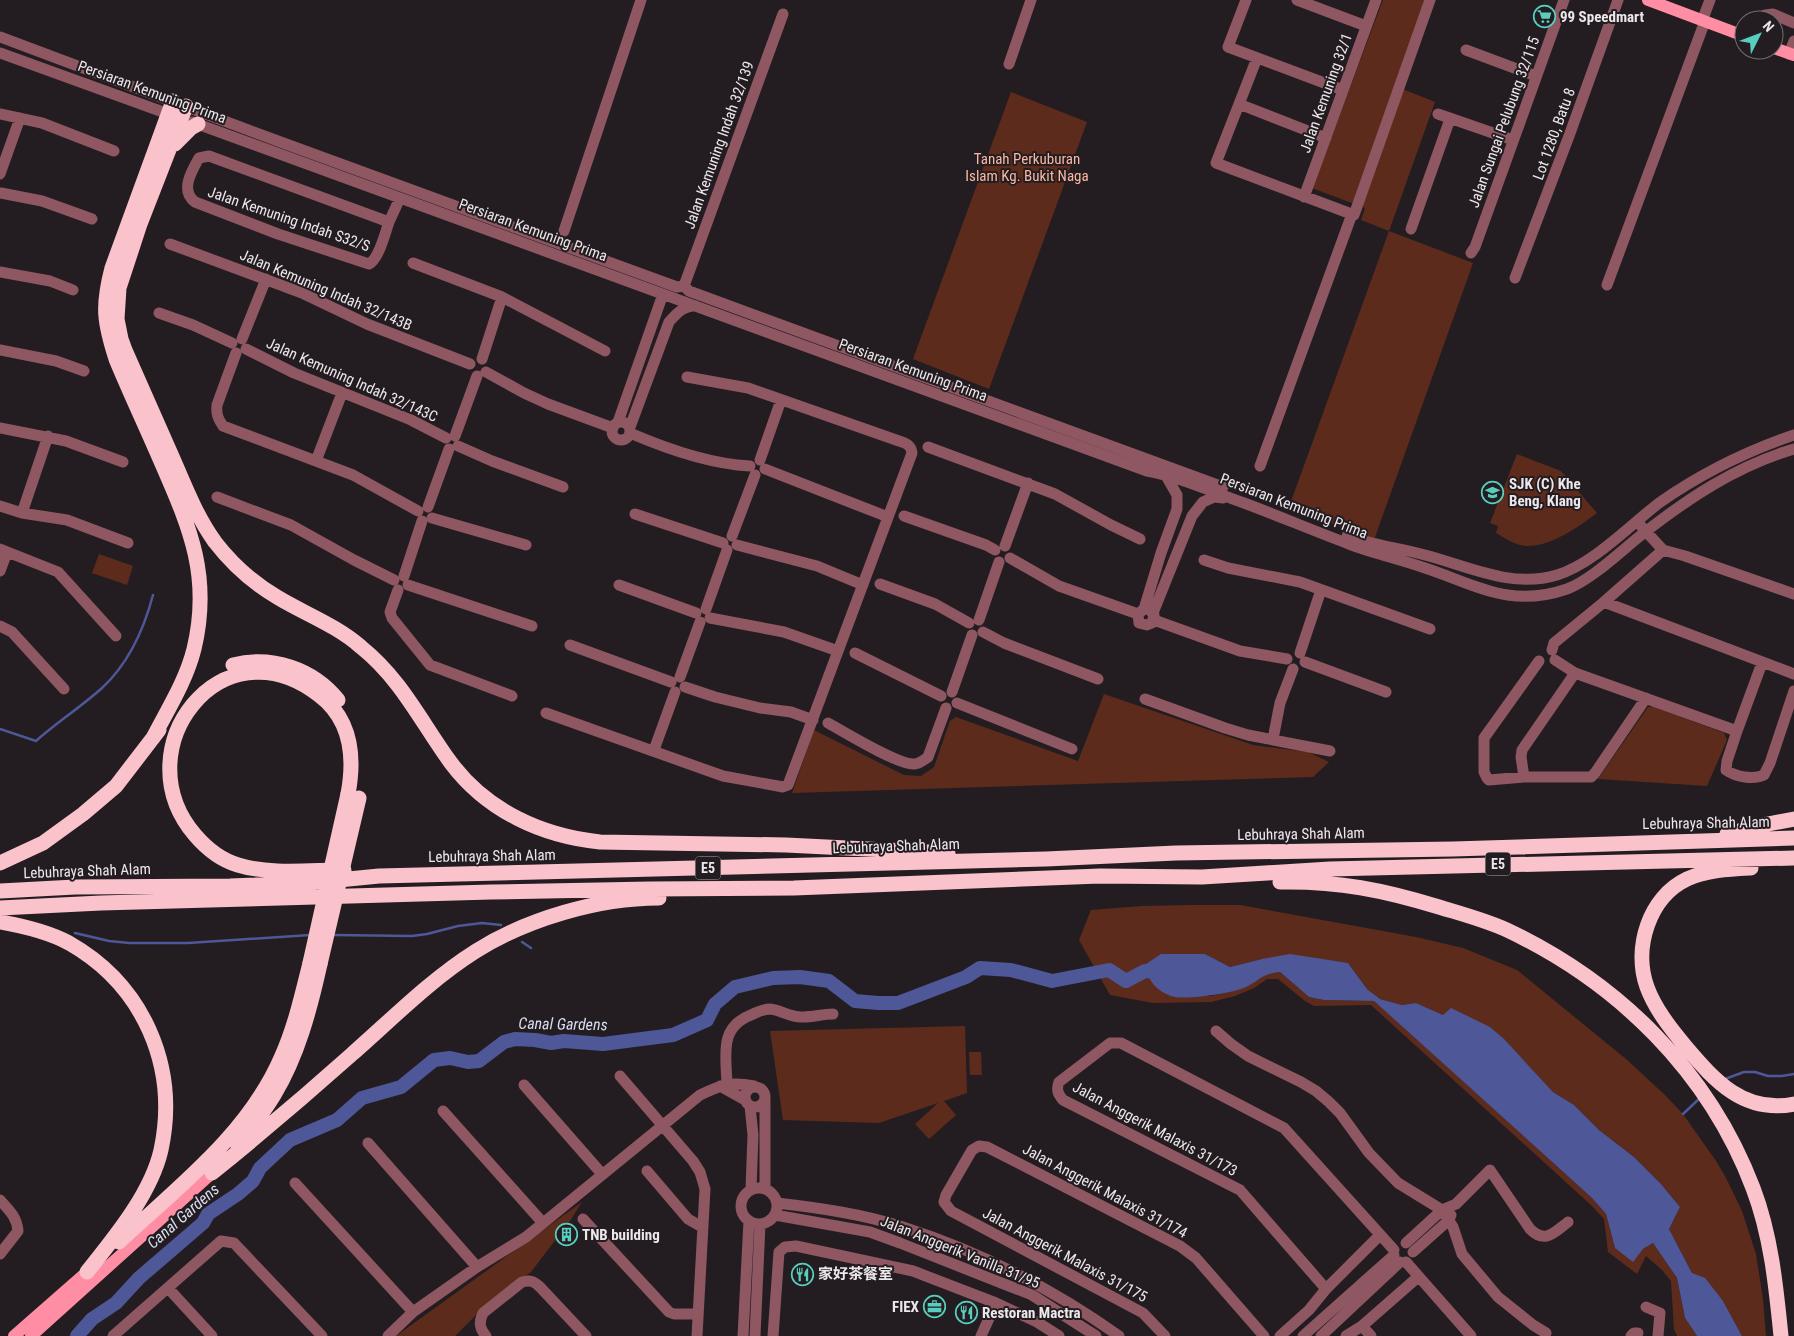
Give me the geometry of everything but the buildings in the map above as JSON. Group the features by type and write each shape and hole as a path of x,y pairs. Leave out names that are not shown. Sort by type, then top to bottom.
{"highway":[{"path":"177,110 169,151 140,224 122,279 117,298 117,319 125,350 197,514 221,549 253,581 277,598 338,630 374,658 399,685 452,764 483,796 526,823 552,833 577,839 664,844 786,845 958,853 1009,853 1046,859"},
{"path":"153,738 182,685 193,651 200,610 198,566 187,521 116,359 107,331 105,316 108,283 112,268 177,110"},
{"path":"169,151 191,128 198,124"},
{"path":"0,863 43,843 83,814 116,786 132,768 183,699 203,680 216,672 235,665 252,662 266,662 288,666 311,676 323,684 350,717 358,734 361,755 354,796 315,964 310,1005 290,1064 274,1095 254,1124 212,1173"},
{"path":"354,796 352,756 346,730 340,718 328,702 315,692 300,682 282,675 243,674 214,685 196,700 189,709 180,724 172,745 170,771 172,789 182,818 203,844 226,860 244,867 265,870 350,870 379,876"},
{"path":"1706,840 1794,819"},
{"name":"Lebuhraya Shah Alam","path":"0,891 75,887 230,886 308,883 379,876 1046,859 1176,853 1453,849 1794,838"},
{"path":"1794,859 1770,868 1734,869 1703,873 1687,879 1662,899 1650,917 1643,938 1641,954 1646,986 1654,1004 1667,1023 1710,1074 1731,1092 1743,1099 1773,1106 1794,1104"},
{"name":"E5","path":"0,908 101,903 491,892 650,888 794,888 1100,876 1202,877 1340,869 1794,859"},
{"path":"1202,877 1251,882 1339,884 1392,893 1465,914 1506,930 1551,954 1604,988 1657,1036 1692,1076 1721,1120 1735,1146 1754,1189 1766,1229 1774,1271 1781,1336"},
{"path":"212,1173 272,1125 442,975 504,935 561,914 593,905 652,898 703,899 794,888"},
{"path":"0,922 67,942 91,957 113,976 133,1000 148,1025 158,1053 166,1088 161,1150 141,1197 122,1228 87,1272"},
{"path":"87,1272 206,1160 238,1127 254,1106 275,1071 315,964"}],"main road":[{"path":"1648,0 1734,32"},
{"path":"31,1336 212,1173"},
{"path":"14,1336 87,1272"}],"street":[{"path":"564,231 641,0"},
{"path":"1009,64 1032,0"},
{"path":"1246,0 1228,47 1343,90"},
{"name":"Jalan Kemuning 32/1","path":"1304,197 1376,0"},
{"path":"1260,466 1352,214 1354,215 1430,0"},
{"name":"Lot 1280, Batu 8","path":"1515,278 1618,0"},
{"path":"1607,285 1710,0"},
{"path":"1303,1 1366,26"},
{"name":"Jalan Sungai Pelubung 32/115","path":"1471,252 1475,248 1561,1"},
{"name":"Jalan Kemuning Indah 32/139","path":"687,289 783,14"},
{"name":"Persiaran Kemuning Prima","path":"0,37 177,110 198,124 1147,472 1165,474 1234,499 1351,545 1504,578 1536,579 1557,575 1576,567 1684,486 1722,463 1764,445 1794,435"},
{"path":"1792,54 1794,41"},
{"path":"1466,50 1536,76"},
{"name":"Persiaran Kemuning Prima","path":"0,54 286,144 1106,443 1353,538 1411,558 1505,596 1531,597 1559,591 1581,582 1646,531 1699,493 1730,475 1794,449"},
{"path":"1257,58 1216,163 1352,214"},
{"path":"1239,104 1326,138"},
{"path":"0,114 42,124 114,151"},
{"path":"1438,114 1513,140"},
{"path":"0,174 20,118"},
{"path":"1411,229 1450,118"},
{"name":"Jalan Kemuning Indah S32/S","path":"389,222 209,156 199,158 186,186 191,199 209,208 278,234 369,264 376,257 400,198"},
{"path":"0,192 42,201 92,219"},
{"name":"Jalan Kemuning Indah 32/143B","path":"170,244 302,293 367,324 470,364"},
{"path":"413,263 502,297 605,351"},
{"path":"0,272 50,281 73,290"},
{"path":"266,279 217,405 216,413 223,426 353,475 425,514 526,545"},
{"path":"636,284 648,291 655,316"},
{"path":"687,289 663,294 615,425 614,436 618,439 624,439 630,430 669,322 682,309 688,306 707,310"},
{"path":"482,358 502,297"},
{"name":"Jalan Kemuning Indah 32/143C","path":"159,313 193,325 294,374 410,420 492,461 563,487"},
{"path":"0,350 56,360 84,371"},
{"path":"482,358 475,359 470,364 471,372 482,374 548,404 615,425"},
{"path":"482,358 487,364 452,442 390,612 392,618 430,665 512,696"},
{"path":"546,713 723,776 771,786 786,787 912,453 910,446 899,441 748,388 687,377"},
{"path":"316,461 342,393"},
{"path":"654,750 781,400"},
{"path":"0,428 48,436 123,462"},
{"path":"630,430 654,444 692,455 735,466 758,467 888,517"},
{"path":"22,513 48,436"},
{"path":"928,447 1055,494 1111,526 1140,539"},
{"path":"1147,614 1161,553 1177,509 1177,495 1165,474"},
{"path":"1028,483 1002,554 974,622 968,630 1098,679"},
{"path":"217,497 291,525 354,560 401,583 532,626"},
{"path":"1147,614 1192,516 1203,502 1214,497 1234,499"},
{"path":"0,506 22,513 67,520 128,543"},
{"path":"635,514 730,544 817,566 863,585"},
{"path":"904,516 986,545 1058,586 1147,614 1240,651 1301,668 1302,657 1321,590"},
{"path":"1636,521 1663,550 1686,556 1794,594"},
{"path":"1169,533 1183,538"},
{"path":"0,572 4,550 58,572 116,636"},
{"path":"1646,698 1593,776 1524,777 1494,780 1487,778 1484,772 1484,738 1539,662 1550,663 1554,643 1663,550"},
{"path":"1204,560 1228,568 1300,582 1430,629"},
{"path":"880,584 935,604 974,622"},
{"path":"618,585 703,615 784,632 838,651"},
{"path":"1604,602 1794,674"},
{"path":"0,626 12,632 64,689"},
{"path":"977,634 942,704 951,705 1072,749"},
{"path":"570,645 716,697 760,708 791,712 812,720"},
{"path":"855,653 947,694"},
{"path":"1553,655 1575,672 1737,731"},
{"path":"1302,657 1386,692"},
{"path":"1762,662 1737,731 1726,770 1734,774 1753,777 1764,775 1770,763 1794,691"},
{"path":"1272,739 1290,664"},
{"path":"1524,777 1521,757 1522,750 1575,672"},
{"path":"1145,699 1224,728 1330,751"},
{"path":"828,723 874,749 907,763 914,764 928,757 951,705"},
{"path":"724,1085 730,1029 739,1020 766,1009 779,1010 792,1017 803,1018 814,1015 833,1014"},
{"path":"1216,1031 1248,1056 1316,1091 1340,1113 1369,1153 1398,1183 1442,1210 1449,1220 1462,1254 1472,1267 1509,1306 1532,1325 1546,1333"},
{"name":"Jalan Anggerik Malaxis 31/173","path":"1326,1289 1240,1190 1063,1100 1058,1094 1059,1082 1110,1043 1116,1042 1125,1046 1284,1128 1380,1236"},
{"path":"620,1076 683,1148 700,1172 704,1189 697,1336"},
{"path":"388,1336 413,1312 477,1267 526,1237 700,1095 724,1085 734,1083 754,1086 763,1090 765,1100 765,1188"},
{"path":"724,1085 748,1103 759,1106 765,1100"},
{"path":"524,1086 602,1174"},
{"path":"751,1189 753,1135 745,1092 754,1086"},
{"path":"442,1111 543,1223"},
{"path":"368,1143 477,1267"},
{"name":"Jalan Anggerik Malaxis 31/175","path":"988,1147 979,1146 972,1150 946,1195 944,1202 946,1207 1143,1314 1165,1336"},
{"name":"Jalan Anggerik Malaxis 31/174","path":"988,1147 1180,1246 1196,1258 1264,1336"},
{"path":"1409,1247 1449,1220 1456,1204 1490,1170 1536,1236 1542,1238 1549,1236 1568,1222"},
{"path":"647,1171 688,1219 702,1228"},
{"path":"295,1183 413,1312"},
{"path":"765,1188 773,1194 777,1202 771,1220 755,1222 742,1212 741,1201 743,1196 751,1189 765,1188"},
{"path":"0,1200 14,1215 18,1231 0,1254"},
{"name":"Jalan Anggerik Vanilla 31/95","path":"777,1202 835,1210 869,1218 903,1227 968,1250 1037,1283 1119,1336"},
{"path":"1409,1247 1442,1210 1456,1204"},
{"name":"Jalan Anggerik Vanilla 31/95","path":"774,1215 870,1232 900,1243 1032,1295 1096,1336"},
{"path":"583,1219 669,1312 674,1314 698,1314"},
{"path":"743,1336 755,1222"},
{"path":"755,1222 755,1336"},
{"path":"1280,1336 1309,1310 1326,1289 1380,1236 1472,1336"},
{"path":"113,1336 221,1241 234,1243 240,1248 322,1336"},
{"path":"1321,1336 1399,1257 1399,1244 1409,1247"},
{"path":"773,1336 779,1252 789,1246 809,1248 913,1272 996,1302 1037,1322 1059,1336"},
{"path":"1304,1336 1399,1257 1411,1258 1409,1247"},
{"path":"1346,1336 1362,1326 1418,1277"},
{"path":"486,1336 480,1326 483,1314 522,1282 529,1281 535,1282 586,1336"},
{"path":"168,1288 212,1336"},
{"path":"981,1336 996,1302"},
{"path":"1646,1307 1660,1313 1658,1336"},
{"path":"1362,1326 1370,1336"}],"green space":[{"path":"1383,0 1426,0 1395,86 1435,102 1389,231 1361,220 1365,208 1312,188"},
{"name":"Tanah Perkuburan Islam Kg. Bukit Naga","path":"1011,92 1087,122 989,389 913,359"},
{"path":"1389,231 1473,263 1374,540 1289,507"},
{"path":"1517,454 1561,471 1597,513 1581,525 1551,541 1530,546 1520,545 1496,533 1498,526 1490,523"},
{"path":"99,554 133,566 127,585 92,573"},
{"path":"1104,694 1253,745 1308,752 1329,762 1313,777 792,793 814,730 904,775 921,776 934,767 950,721 956,717 1078,761"},
{"path":"1648,707 1654,707 1724,733 1727,740 1707,786 1598,779"},
{"path":"1191,905 1240,905 1416,937 1463,948 1517,970 1626,1059 1665,1095 1683,1114 1716,1161 1742,1211 1756,1254 1763,1299 1766,1336 1742,1336 1723,1301 1692,1273 1669,1229 1680,1207 1661,1184 1634,1157 1599,1130 1574,1105 1553,1092 1490,1027 1443,1015 1416,1003 1402,1005 1380,999 1367,989 1348,963 1262,959 1230,967 1205,954 1172,997 1211,996 1244,988 1268,973 1280,972 1309,997 1324,1000 1374,1001 1592,1198 1606,1214 1615,1248 1643,1249 1653,1243 1677,1278 1685,1318 1697,1336 1677,1336 1674,1329 1671,1281 1662,1270 1646,1256 1637,1274 1608,1252 1604,1219 1591,1205 1371,1005 1314,1006 1278,979 1267,979 1254,988 1235,996 1211,1002 1153,1003 1110,995 1079,940 1091,910"},
{"path":"965,1026 967,1093 944,1101 956,1115 929,1139 915,1124 938,1103 879,1123 783,1120 770,1031"},
{"path":"969,1052 981,1052 982,1075 970,1075"},
{"path":"582,1202 531,1272 492,1299 455,1336 396,1336"}],"water":[{"path":"1161,954 1205,954 1230,967 1290,954 1348,963 1367,989 1380,999 1402,1005 1416,1003 1443,1015 1451,1008 1490,1027 1504,1039 1553,1092 1574,1105 1599,1130 1634,1157 1661,1184 1680,1207 1669,1229 1692,1273 1705,1278 1723,1301 1742,1336 1697,1336 1685,1318 1677,1278 1653,1243 1643,1249 1633,1262 1615,1248 1606,1214 1592,1198 1374,1001 1324,1000 1309,997 1280,972 1268,974 1244,988 1229,992 1186,998 1171,996 1161,991 1154,984 1143,966"}],"waterway":[{"path":"0,729 36,741 102,688 120,668 134,645 153,595"},
{"path":"333,935 412,936 482,923 501,925"},
{"path":"75,933 109,941 129,943 188,943 310,935"},
{"path":"522,942 531,948"},
{"name":"Canal Gardens","path":"77,1336 92,1319 116,1303 139,1278 203,1223 208,1214 238,1194 253,1181 260,1168 290,1140 337,1120 362,1098 401,1087 434,1060 450,1058 468,1062 479,1061 504,1042 515,1039 551,1043 564,1041 603,1044 673,1035 707,1020 715,1004 735,987 773,978 800,977 829,981 855,1001 898,1003 966,977 980,968 1011,970 1052,981 1109,970 1126,981 1145,971 1162,972"},
{"path":"1725,1079 1744,1072 1755,1072 1768,1076 1794,1074"},
{"path":"1683,1114 1699,1099"}],"place":[{"name":"99 Speedmart","path":"1544,17"},
{"name":"SJK (C) Khe Beng, Klang","path":"1493,493"},
{"name":"TNB building","path":"566,1235"},
{"name":"家好茶餐室","path":"802,1274"},
{"name":"FIEX","path":"935,1307"},
{"name":"Restoran Mactra","path":"966,1313"}]}
